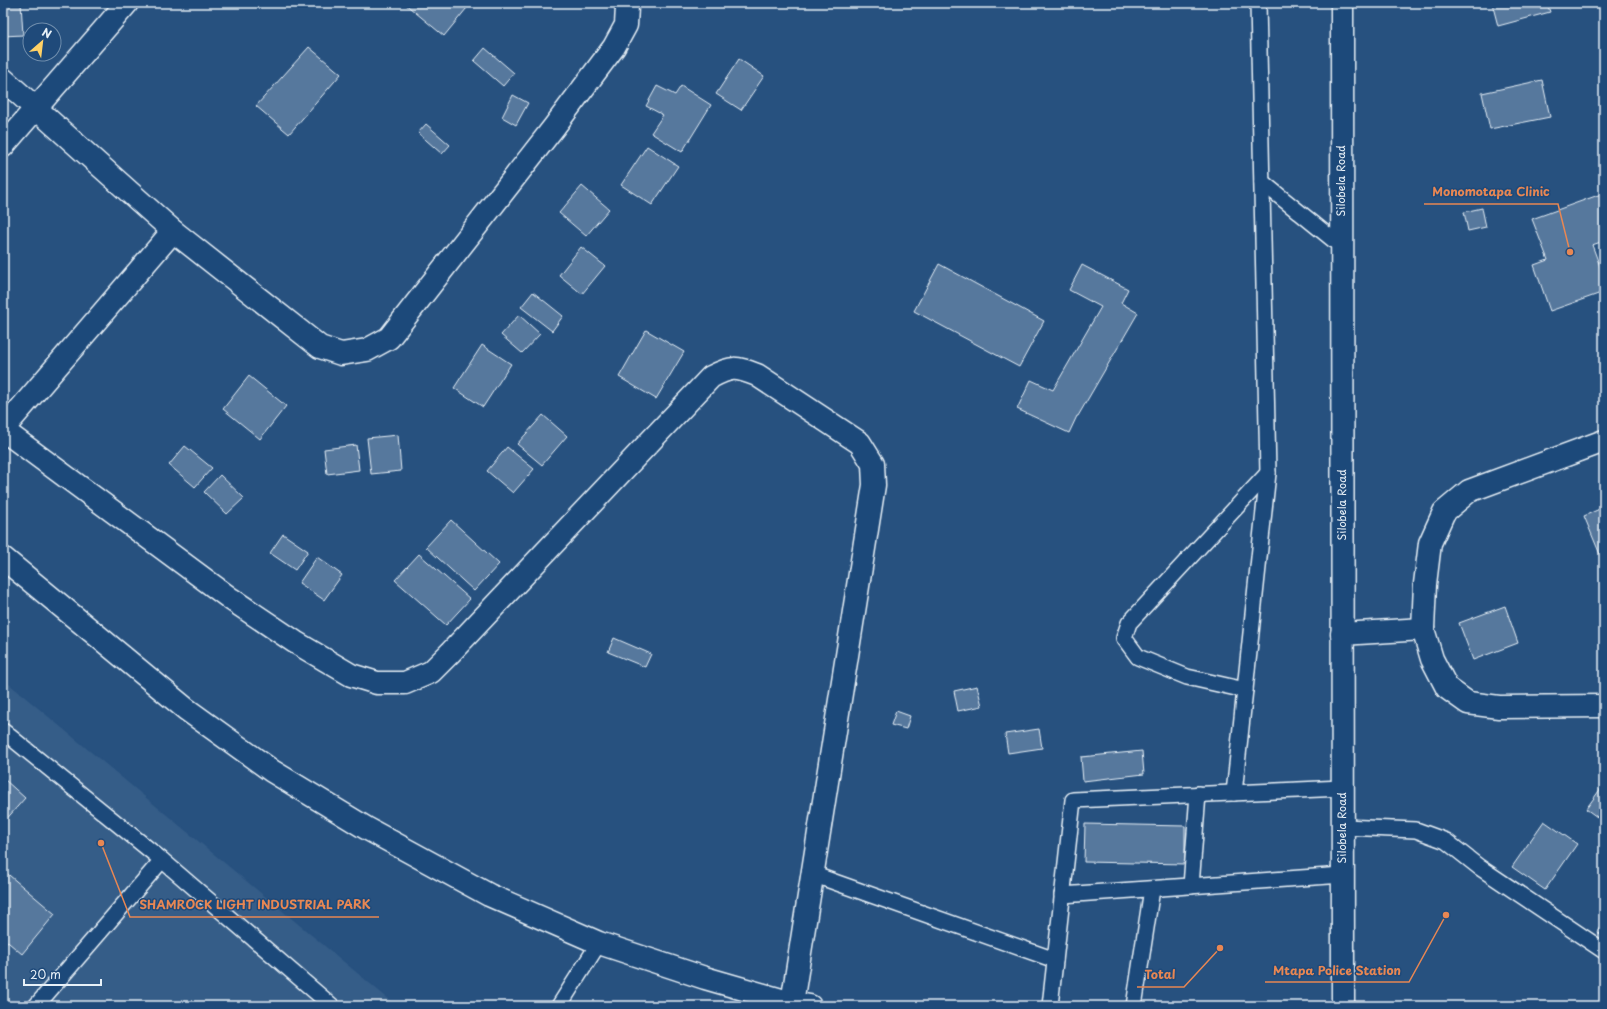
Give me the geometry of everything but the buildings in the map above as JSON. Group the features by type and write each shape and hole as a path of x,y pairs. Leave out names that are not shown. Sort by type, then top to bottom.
{"street":[{"path":"3,146 127,3"},
{"path":"3,79 173,231 320,347 341,354 367,350 389,338 554,127 614,47 626,25 627,7 625,3"},
{"name":"Silobela Road","path":"1342,3 1341,246 1343,1006"},
{"path":"3,558 186,709 272,771 366,828 489,895 598,943 705,978 801,1005 812,874 874,485 873,464 860,443 757,375 737,368 725,370 711,377 450,654 430,672 405,683 377,683 351,675 295,642 231,599 3,430 173,231"},
{"path":"1604,441 1469,491 1444,512 1430,543 1425,584 1423,628 1432,659 1447,688 1468,703 1499,707 1604,706"},
{"path":"1342,634 1423,628"}],"lane":[{"path":"1234,793 1268,473 1258,3"},
{"path":"1262,182 1341,246"},
{"path":"1245,690 1187,677 1138,657 1124,638 1129,623 1268,473"},
{"path":"3,730 162,860 332,1006"},
{"path":"1050,1006 1073,800 1342,788"},
{"path":"1191,886 1198,794"},
{"path":"1342,827 1416,830 1446,841 1479,867 1604,951"},
{"path":"36,1006 162,860"},
{"path":"812,874 1055,960"},
{"path":"1062,895 1342,876"},
{"path":"1134,1006 1152,889"},
{"path":"559,1006 598,943"}],"shaded area":[{"path":"3,679 397,1006 3,1006"}],"place":[{"name":"Monomotapa Clinic","path":"1570,252"},
{"name":"SHAMROCK LIGHT INDUSTRIAL PARK","path":"101,843"},
{"name":"Mtapa Police Station","path":"1446,915"},
{"name":"Total","path":"1220,948"}]}
